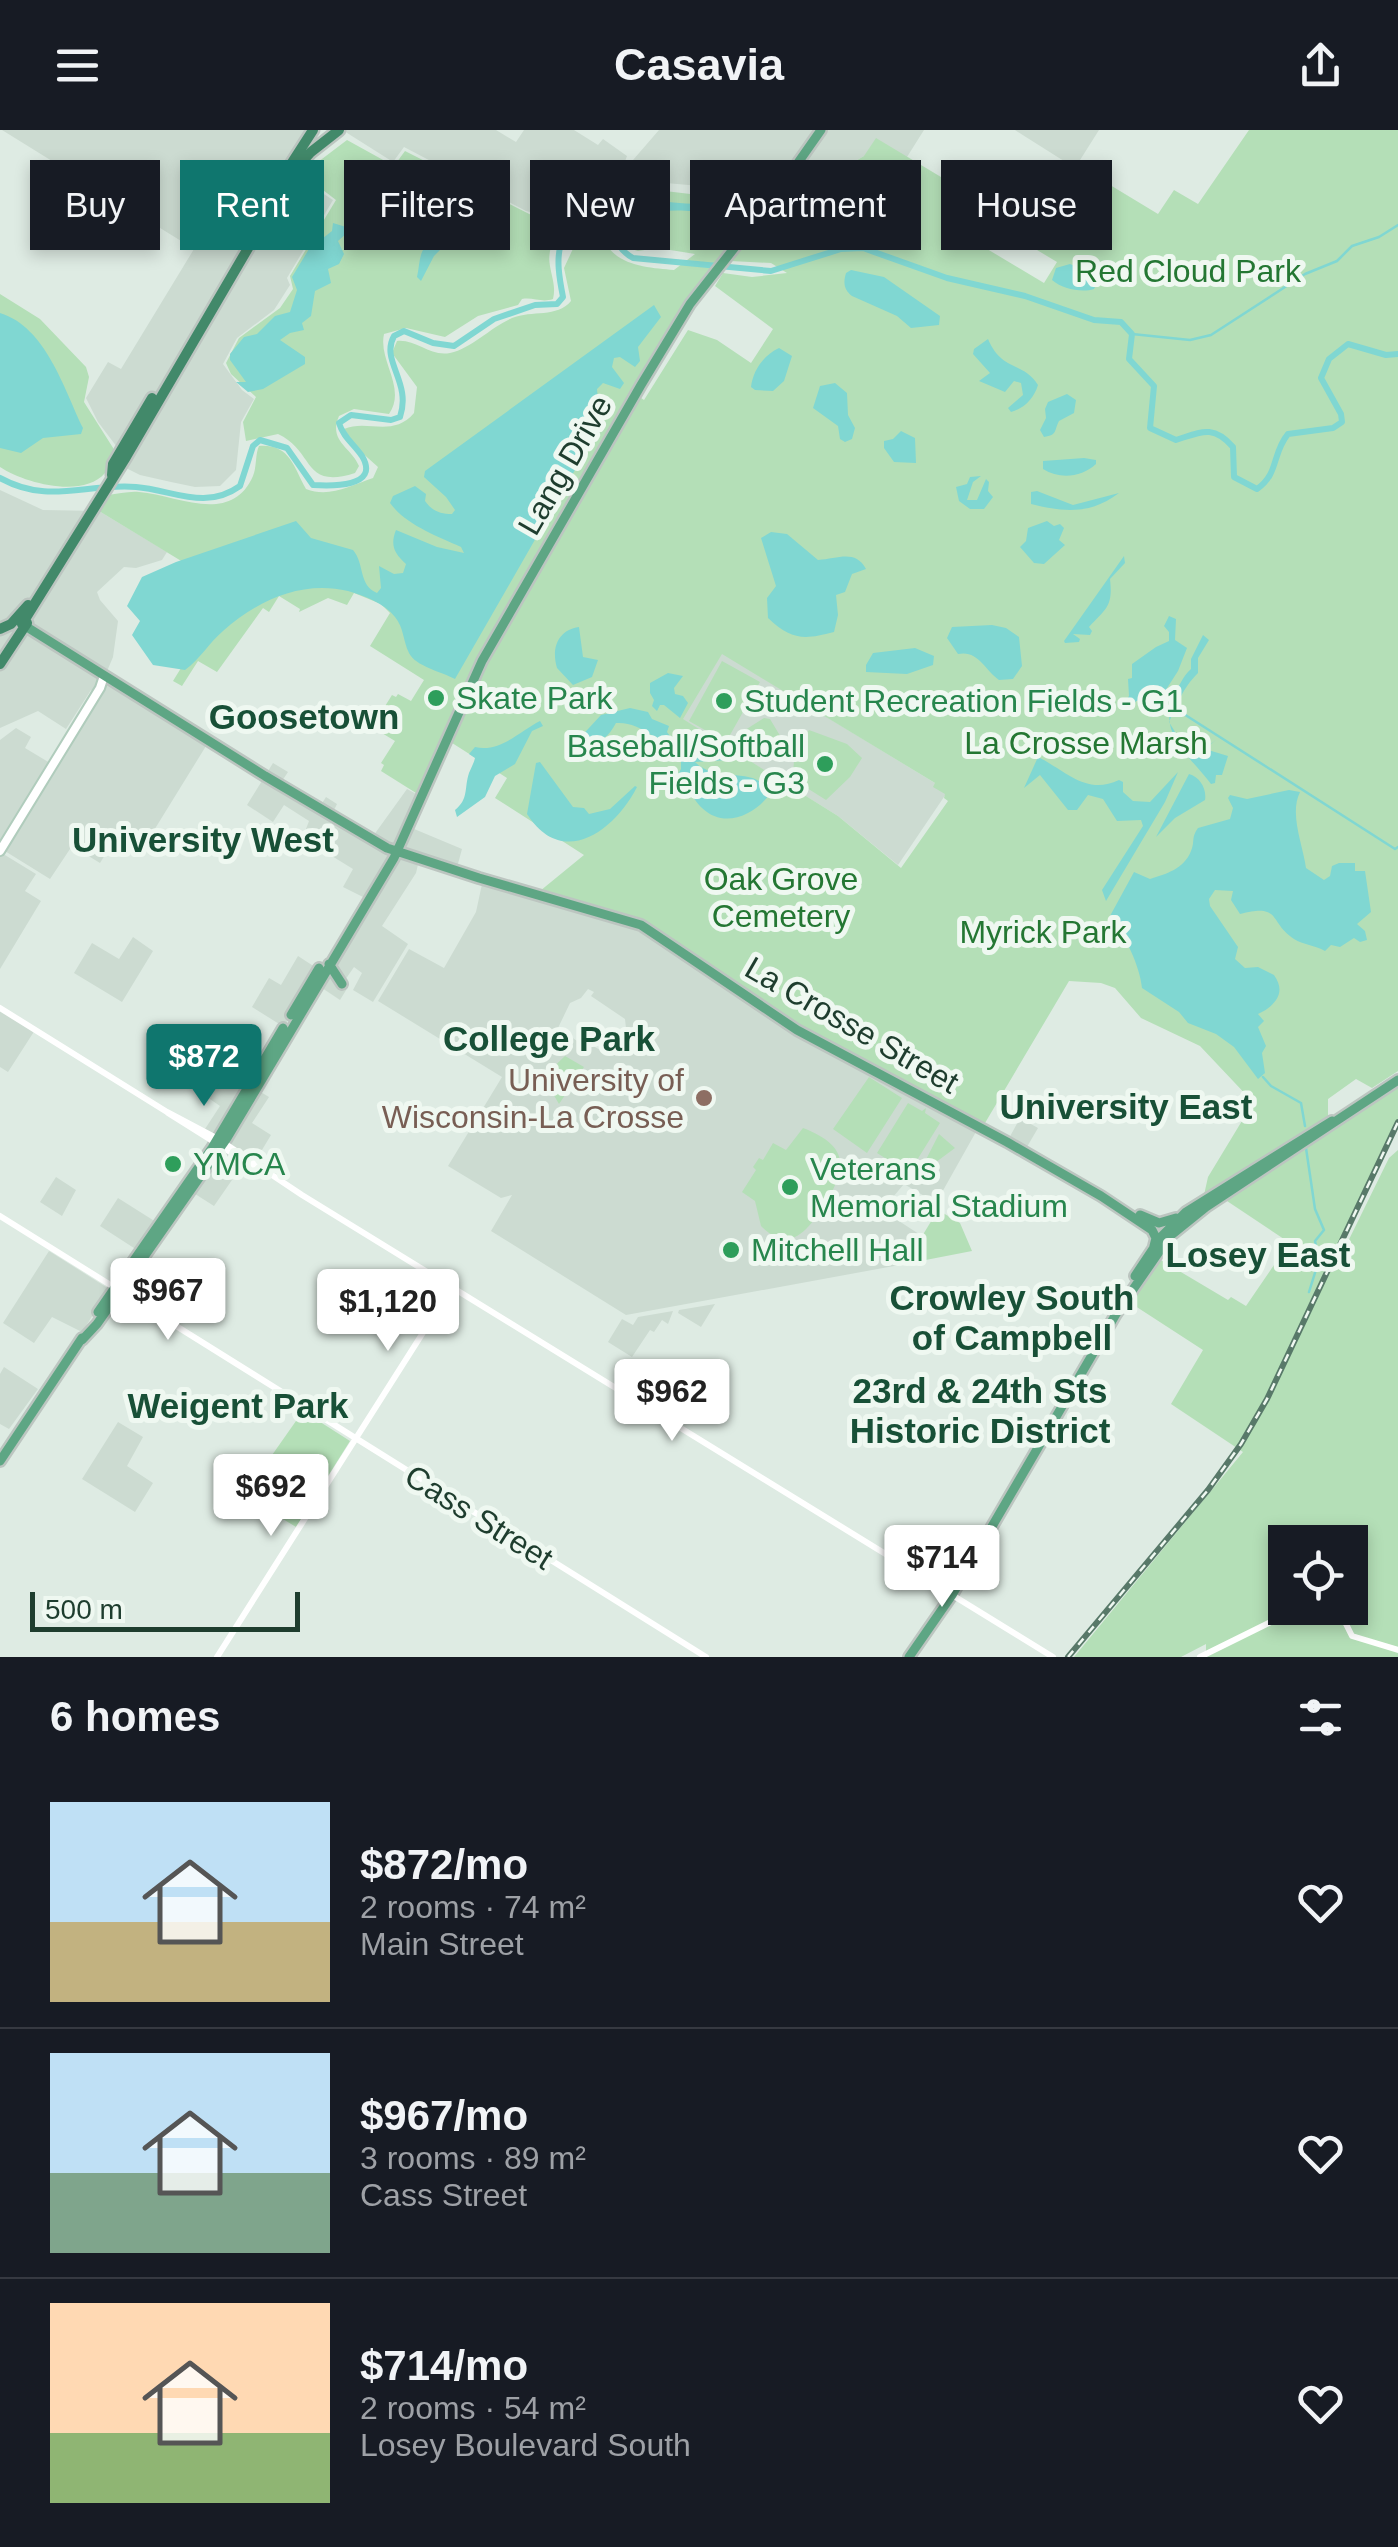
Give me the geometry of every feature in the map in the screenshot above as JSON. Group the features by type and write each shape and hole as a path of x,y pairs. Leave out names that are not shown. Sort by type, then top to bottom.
{"highway":[{"path":"112,476 114,464 313,130"},
{"path":"0,664 21,623 285,187 310,152 339,130"},
{"path":"203,323 211,299"},
{"path":"0,630 21,623"}],"main road":[{"name":"Lang Drive","path":"394,853 482,661 641,385 709,278 770,204 821,130"},
{"path":"0,851 104,676 21,623"},
{"name":"La Crosse Street","path":"104,676 394,853 636,923 797,1030 1149,1223"},
{"path":"0,1461 219,1143 380,885 394,853"},
{"path":"219,1143 284,1027 394,853"},
{"path":"329,964 342,984"},
{"path":"1149,1223 1166,1222 1186,1212 1398,1080"},
{"path":"909,1657 952,1595 1167,1233 1326,1130 1336,1119"},
{"path":"1101,1196 1167,1233"},
{"path":"1116,1314 1154,1246 1186,1212"},
{"path":"1149,1223 1155,1235 1154,1246"},
{"path":"0,1450 34,1408"}],"street":[{"path":"0,1008 1052,1657"},
{"name":"Cass Street","path":"0,1216 706,1657"},
{"path":"217,1657 452,1287"},
{"path":"1200,1657 1268,1623"},
{"path":"1346,1625 1352,1636 1398,1650"}],"shaded area":[{"path":"2,130 313,130 294,160 180,160 180,240 160,228 160,160 50,160"},
{"path":"496,130 516,142 524,130 574,130 598,145 603,139 627,156 626,160 530,160 530,212 510,203 510,160 429,160 404,147 394,160 390,160 344,131"},
{"path":"659,130 815,130 795,160 690,160 690,185 670,183 670,160 633,160"},
{"path":"827,130 924,130 907,157 808,160"},
{"path":"1015,130 1099,130 1080,160 1062,160"},
{"path":"324,194 333,200 324,215"},
{"path":"193,250 304,250 287,278 290,285 274,310 237,338 223,364 242,390 254,399 241,422 236,470 220,486 195,487 171,482 140,475 118,464 123,455 98,422 86,398 108,362 121,369"},
{"path":"0,490 43,510 99,511 167,552 162,560 136,568 124,567 97,592 118,621 113,657 105,676 130,697 206,746 140,853 114,840 100,863 72,846 50,879 0,848 0,740 16,728 31,737 25,748 55,766 99,695 91,690 66,729 38,711 0,728"},
{"path":"722,653 948,791 898,865 838,816 682,719"},
{"path":"273,763 288,772 282,781 319,808 326,797 337,804 331,816 371,839 407,789 420,796 407,826 462,849 456,871 419,860 416,873 382,926 408,944 373,1002 353,990 362,973 354,967 343,983 348,987 340,1000 316,984 372,890 365,898 343,887 353,869 327,853 331,845 306,829 309,821 284,805 273,822 247,805"},
{"path":"0,852 36,874 25,891 41,901 0,969"},
{"name":"University of Wisconsin-La Crosse","path":"482,884 635,925 977,1130 936,1203 904,1184 882,1210 922,1236 905,1264 626,1315 491,1231 512,1195 501,1198 448,1166 502,1077 378,1001 409,949 444,968 476,912","holes":["588,989 594,992 591,996 625,1019 627,1038 613,1041 617,1051 602,1051 586,1042 583,1045 558,1028 570,1003"]},
{"path":"133,937 153,951 122,1002 74,973 92,943 119,959"},
{"path":"298,956 318,969 284,1027 252,1007 269,978 281,985"},
{"path":"0,1008 35,1030 8,1072 0,1067"},
{"path":"224,1070 269,1097 252,1123 271,1135 253,1165 236,1155 223,1175 232,1180 214,1206 192,1192 226,1142 205,1129 220,1106 207,1097"},
{"path":"1020,1118 1038,1128 1024,1152 1007,1142"},
{"path":"56,1177 76,1190 62,1216 40,1202"},
{"path":"118,1198 156,1222 137,1250 100,1226"},
{"path":"49,1251 106,1287 107,1293 82,1332 52,1317 34,1343 3,1323"},
{"path":"715,1304 701,1327 678,1313 679,1310"},
{"path":"673,1311 668,1324 662,1320 654,1332 650,1330 632,1357 608,1342 622,1319 633,1325 638,1317"},
{"path":"4,1367 38,1389 9,1429 0,1424 0,1374"},
{"path":"118,1422 143,1437 127,1466 153,1483 135,1512 82,1479"}],"green space":[{"path":"1249,130 1398,130 1398,1071 1372,1088 1356,1079 1328,1099 1328,1117 1204,1195 1208,1177 1251,1100 1200,1046 1141,1018 1115,988 1069,981 985,1123 797,1026 638,920 540,891 584,855 495,798 507,778 449,741 537,571 531,567 477,660 416,793 381,771 381,763 395,741 372,727 392,695 411,701 424,680 370,646 390,613 381,604 354,593 347,605 328,598 299,612 279,596 269,612 263,608 217,672 198,661 182,686 173,681 229,590 99,511 108,495 131,492 202,504 231,500 253,476 259,446 284,453 306,489 339,490 373,478 378,467 344,429 397,425 414,413 417,387 392,353 397,341 436,353 450,353 512,318 559,310 571,301 564,268 572,250 610,250 626,261 674,270 695,254 670,250 670,192 690,194 690,250 726,250 686,302 632,392 644,400 688,330 717,340 751,363 773,329 715,286 723,273 752,277 787,273 771,263 731,261 740,250 921,250 921,165 941,177 941,250 989,250 1044,283 1057,262 1037,250 1112,250 1112,186 1158,214 1174,190 1198,204","holes":["722,654 935,783 933,787 945,794 948,801 901,868 838,816 683,719"]},
{"path":"876,138 913,160 857,160"},
{"path":"347,140 383,160 344,160 344,250 510,250 510,204 530,214 530,250 550,250 553,299 522,299 518,305 478,316 445,337 406,328 384,334 395,394 389,414 354,409 339,416 336,425 338,438 359,466 355,473 338,477 317,473 290,441 278,434 246,441 243,422 256,397 231,374 226,363 239,338 280,308 293,289 290,276 306,250 324,250 324,220 336,200 324,191 324,160 321,160"},
{"path":"405,151 423,160 398,160"},
{"path":"0,294 40,319 86,367 89,377 84,402 115,451 106,471 95,481 53,486 0,467"},
{"name":"Student Recreation Fields - G1","path":"722,661 760,682 726,742 689,721"},
{"name":"Baseball/Softball Fields - G3","path":"764,718 770,719 788,749 762,760 750,757 734,737"},
{"name":"Baseball/Softball Fields - G3","path":"809,730 847,744 862,758 850,777 826,800 799,783 793,774 795,747"},
{"path":"565,1056 584,1067 559,1104 543,1077"},
{"path":"869,1077 902,1098 867,1153 833,1129"},
{"path":"1398,1086 1398,1126 1329,1269 1224,1199"},
{"path":"908,1103 922,1111 926,1108 925,1113 940,1123 909,1173 877,1153"},
{"name":"Veterans Memorial Stadium","path":"803,1128 835,1148 839,1175 807,1228 782,1239 761,1226 755,1201 742,1192 756,1170 753,1167 759,1158 763,1160 773,1143 786,1150"},
{"path":"939,1134 955,1148 924,1171 913,1185"},
{"path":"1398,1150 1398,1657 1202,1657 1206,1644 1181,1657 1074,1657 1243,1452 1171,1404 1203,1350 1129,1302 1159,1259 1228,1300 1231,1297 1246,1306 1274,1265 1333,1272 1389,1158"},
{"path":"938,1210 960,1223 972,1251 905,1264"},
{"name":"Weigent Park","path":"303,1411 350,1441 296,1527 244,1495"}],"water":[{"path":"670,202 690,204 690,212 670,211"},
{"path":"333,223 344,226 344,236 338,241 344,254 339,264 328,269 331,283 315,291 311,316 302,323 304,330 280,340 305,357 305,364 263,389 248,392 236,382 246,382 230,354 244,337 257,334 275,316 290,312 297,290 292,277 308,250 324,250 324,237 332,231"},
{"path":"440,250 421,281 417,277 422,252"},
{"path":"1070,264 1085,270 1096,285 1094,289 1072,289 1052,280 1056,268"},
{"path":"851,270 884,277 940,316 939,325 911,328 897,316 852,296 844,283"},
{"path":"654,305 661,317 638,347 640,361 635,367 620,357 614,358 612,367 624,383 620,389 603,383 597,389 599,412 584,417 578,424 591,442 455,679 412,658 391,612 361,595 331,588 281,595 251,610 223,631 185,670 153,665 132,635 140,621 127,606 142,577 296,521 311,538 353,550 364,580 377,593 381,588 379,566 394,574 403,573 406,564 394,548 396,530 464,553 461,547 404,518 390,503 393,496 415,486 426,494 425,501 433,510 452,514 455,510 424,477 425,471"},
{"path":"0,313 30,331 52,361 83,428 81,434 43,438 21,453 0,448"},
{"path":"988,339 1000,357 1026,372 1038,385 1028,402 1011,412 1008,408 1023,395 1021,383 1014,381 1005,392 979,381 990,373 973,354 974,349"},
{"path":"779,348 792,356 784,381 773,391 755,390 751,387 757,369"},
{"path":"835,383 847,393 848,415 855,428 852,439 845,442 840,439 838,426 813,408 820,386"},
{"path":"1067,394 1076,400 1074,413 1059,421 1054,433 1044,437 1040,430 1048,402"},
{"path":"901,431 915,438 916,463 894,462 884,448 884,441"},
{"path":"1096,460 1096,464 1078,474 1056,475 1043,469 1043,461"},
{"path":"981,476 973,482 967,500 977,500 986,479 993,497 984,509 970,509 959,501 956,487 967,484 970,477"},
{"path":"1031,492 1073,505 1119,493 1098,505 1066,510 1031,504"},
{"path":"1047,521 1064,528 1059,540 1065,545 1044,564 1034,563 1020,547 1026,541 1028,528"},
{"path":"771,532 787,534 818,560 851,557 866,569 852,574 845,592 836,595 838,615 834,632 798,636 768,618 767,598 776,586 761,538"},
{"path":"1124,556 1125,563 1110,579 1107,606 1089,627 1090,635 1073,634 1079,642 1065,643 1064,641"},
{"path":"1169,616 1176,619 1175,640 1187,648 1178,671 1160,699 1136,701 1132,708 1122,706 1129,696 1132,664 1169,641 1164,626"},
{"path":"992,625 1019,637 1022,666 1013,679 999,680 976,658 958,654 947,638 952,627"},
{"path":"579,627 583,657 598,660 592,677 573,685 557,668 555,654 561,636"},
{"path":"1203,635 1209,640 1198,658 1198,673 1184,691 1170,721 1174,696 1191,669 1191,659"},
{"path":"915,648 934,656 933,665 907,674 866,672 873,653"},
{"path":"668,673 683,676 674,688 675,694 688,703 680,718 664,705 657,711 652,706 650,683"},
{"path":"630,708 648,712 652,719 669,726 667,732 675,743 720,747 728,760 695,762 704,769 756,780 770,794 748,813 720,818 702,808 687,789 674,781 681,769 681,755 642,729 616,723 600,740 576,742 601,715"},
{"path":"540,721 543,726 532,731 515,764 495,776 485,797 457,817 455,810 464,797 475,758 469,754 475,747 501,744"},
{"path":"1170,724 1183,745 1197,754 1216,740 1205,749 1228,756 1215,783 1211,784 1185,753"},
{"path":"1038,757 1086,783 1119,780 1123,782 1123,792 1133,801 1150,802 1178,772 1165,802 1106,901 1102,890 1143,826 1141,820 1117,821 1103,799 1088,795 1077,810 1068,810 1040,775 1024,788"},
{"path":"540,762 573,807 584,808 589,814 610,809 637,787 615,818 601,830 571,841 556,839 527,814 536,763"},
{"path":"1189,774 1202,784 1205,800 1175,818 1156,837"},
{"path":"1289,790 1300,792 1296,820 1306,868 1324,880 1330,876 1332,866 1355,863 1355,871 1365,871 1371,912 1357,924 1365,931 1367,940 1360,942 1354,938 1340,947 1331,945 1325,951 1294,939 1269,913 1240,914 1231,900 1233,891 1215,890 1209,899 1210,906 1238,947 1235,959 1245,968 1258,967 1274,975 1278,982 1279,993 1274,1003 1258,1014 1264,1021 1258,1027 1266,1046 1262,1053 1265,1073 1258,1079 1234,1047 1216,1034 1188,1023 1179,1012 1142,988 1131,951 1110,916 1134,872 1150,879 1174,870 1188,857 1198,828 1230,819 1230,795 1247,799"}],"waterway":[{"path":"0,478 51,492 136,487 189,497 214,497 240,486 253,446 260,440 287,448 313,485 341,485 359,480 366,466 339,423 351,415 391,420 400,417 402,393 391,354 394,336 404,331 433,343 454,346 494,319 535,305 557,304 563,297 560,246 572,226 597,209 620,246 633,258 771,271 841,249 863,248 947,278 1025,296 1094,320 1121,322 1132,334 1129,359 1154,386 1150,428 1176,440 1206,432 1219,435 1233,447 1234,477 1257,489 1269,477 1288,434 1333,428 1342,422 1321,378 1329,359 1348,344 1386,355 1398,354"},
{"path":"1132,334 1190,340 1211,335 1305,274 1337,261 1352,246 1379,237 1398,225"},
{"path":"1176,709 1395,849 1398,847"},
{"path":"1263,1077 1301,1103 1305,1126"},
{"path":"1306,1148 1315,1209 1324,1230 1315,1241 1319,1260 1309,1292"}],"railway":[{"path":"1068,1657 1208,1490 1241,1444 1267,1399 1398,1122"}],"place":[{"name":"Skate Park","path":"436,698"},
{"name":"Student Recreation Fields - G1","path":"724,701"},
{"name":"Baseball/Softball Fields - G3","path":"825,764"},
{"name":"University of Wisconsin-La Crosse","path":"704,1098"},
{"name":"YMCA","path":"173,1164"},
{"name":"Veterans Memorial Stadium","path":"790,1187"},
{"name":"Mitchell Hall","path":"731,1250"}],"district":[{"name":"Goosetown","path":"304,716"},
{"name":"University West","path":"203,839"},
{"name":"College Park","path":"549,1038"},
{"name":"University East","path":"1126,1106"},
{"name":"Losey East","path":"1258,1254"},
{"name":"Crowley South of Campbell","path":"1012,1317"},
{"name":"Weigent Park","path":"238,1405"},
{"name":"23rd & 24th Sts Historic District","path":"980,1410"}],"park label":[{"name":"Red Cloud Park","path":"1188,271"},
{"name":"La Crosse Marsh","path":"1086,743"},
{"name":"Oak Grove Cemetery","path":"781,898"},
{"name":"Myrick Park","path":"1043,932"}]}
